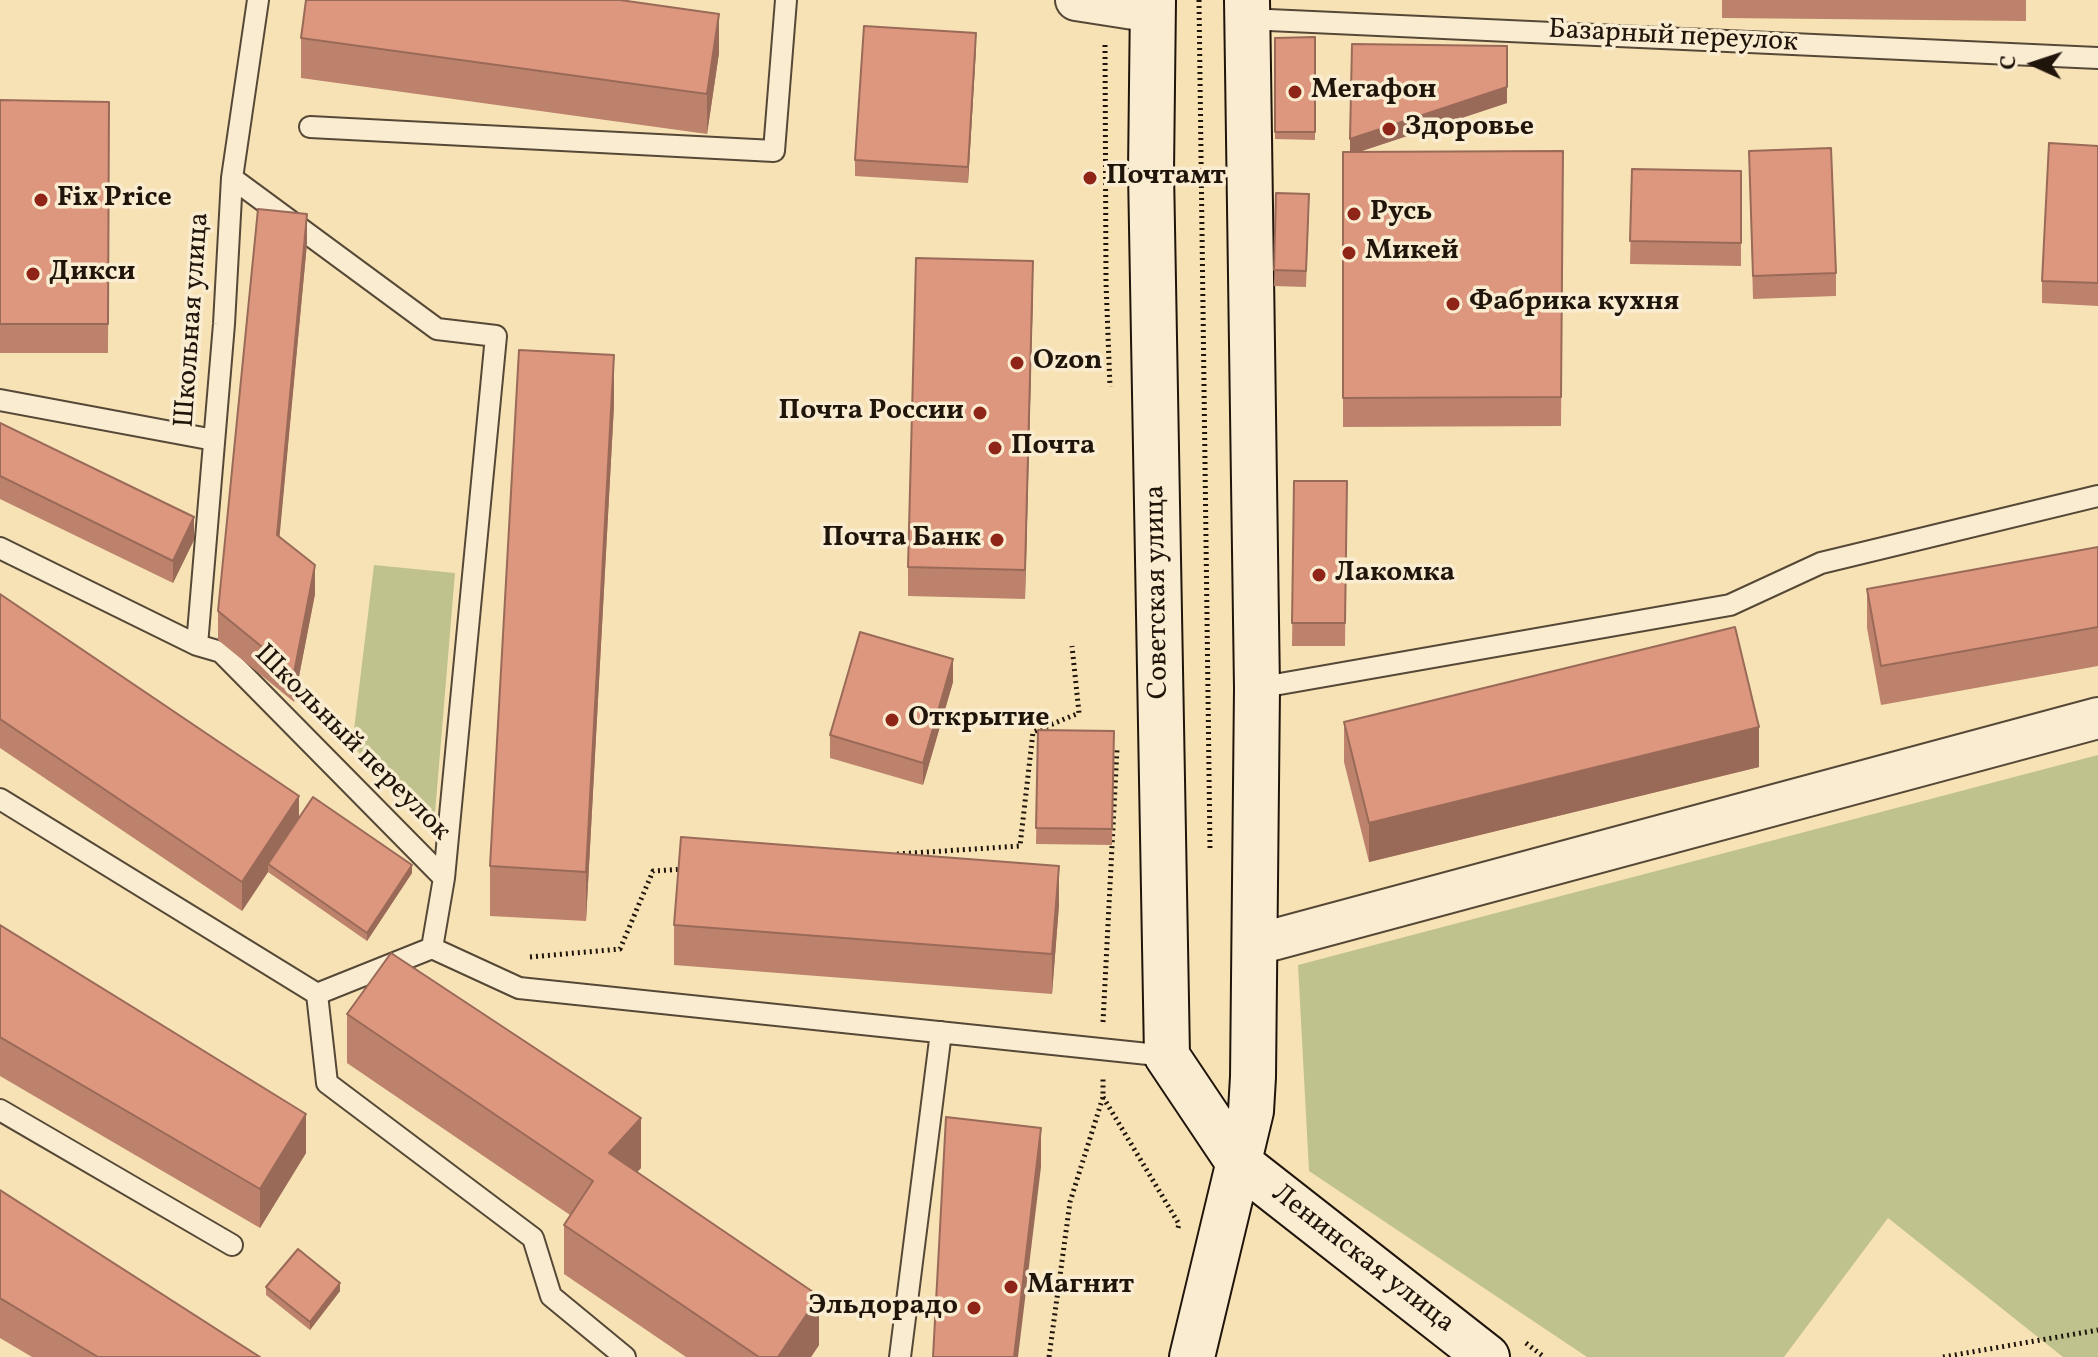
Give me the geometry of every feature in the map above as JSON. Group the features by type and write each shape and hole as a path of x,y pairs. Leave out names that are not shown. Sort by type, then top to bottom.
{"main road":[{"name":"Советская улица","path":"1153,6 1151,188 1167,1056"},
{"path":"1192,1357 1251,1111 1257,688 1247,9"},
{"path":"1167,1056 1238,1162"},
{"name":"Ленинская улица","path":"1238,1162 1503,1347"}],"street":[{"path":"1076,0 1153,6"},
{"path":"1254,945 2098,718"}],"lane":[{"name":"Школьная улица","path":"197,645 232,178 258,0"},
{"path":"310,127 774,151 786,0"},
{"name":"Базарный переулок","path":"1247,9 2098,58"},
{"path":"232,178 437,329 496,336 444,878 432,948"},
{"path":"0,400 214,440"},
{"path":"1257,688 1730,605 1821,563 2098,496"},
{"name":"Школьный переулок","path":"0,548 197,645 221,652 444,878"},
{"path":"0,799 317,994"},
{"path":"317,994 432,948 519,988 1167,1056"},
{"path":"317,994 327,1083 533,1238 551,1296 625,1357"},
{"path":"900,1357 941,1032"},
{"path":"0,1110 232,1245"}],"path":[{"path":"1199,0 1211,856"},
{"path":"1105,31 1106,283 1110,394"},
{"path":"892,854 1020,846 1033,732 1079,713 1072,646"},
{"path":"1103,1026 1117,743"},
{"path":"525,957 620,949 653,871 685,869"},
{"path":"1049,1357 1070,1202 1103,1097 1103,1069"},
{"path":"1103,1097 1179,1224 1176,1238"},
{"path":"1943,1357 2098,1330"},
{"path":"1503,1347 1544,1357"}],"green space":[{"path":"374,565 455,573 434,825 352,746"},
{"path":"2098,755 2098,1357 2063,1357 1888,1218 1784,1357 1587,1357 1309,1171 1298,965"}],"building":[{"path":"306,0 620,0 719,14 707,94 301,38"},
{"path":"864,26 976,33 968,167 855,160"},
{"name":"Мегафон","path":"1315,37 1315,132 1275,132 1275,38"},
{"name":"Здоровье","path":"1352,44 1507,46 1507,87 1350,139"},
{"path":"0,100 109,102 108,324 0,324"},
{"path":"2049,143 2098,146 2098,283 2042,281"},
{"path":"1831,148 1836,273 1753,276 1749,151"},
{"name":"Фабрика кухня","path":"1563,151 1561,397 1343,398 1343,152"},
{"path":"1632,169 1741,171 1741,243 1630,241"},
{"path":"1276,193 1309,194 1306,271 1274,270"},
{"path":"258,209 307,214 277,535 315,565 294,673 218,611"},
{"path":"916,258 1033,261 1025,570 908,567"},
{"path":"519,350 614,355 586,872 490,866"},
{"path":"0,423 194,517 173,561 0,476"},
{"name":"Лакомка","path":"1294,481 1347,481 1345,623 1292,623"},
{"path":"2098,547 2098,627 1881,666 1867,589"},
{"path":"0,594 299,796 242,882 0,719"},
{"path":"1735,627 1759,727 1369,823 1344,722"},
{"name":"Открытие","path":"860,632 953,659 923,763 830,735"},
{"path":"1038,730 1114,731 1112,829 1036,828"},
{"path":"313,797 412,865 367,933 268,864"},
{"path":"681,837 1059,866 1052,954 674,925"},
{"path":"0,925 306,1114 260,1189 0,1037"},
{"path":"391,953 641,1118 609,1153 819,1296 778,1357 759,1357 564,1225 593,1181 347,1014"},
{"path":"946,1117 1041,1128 1014,1357 933,1357"},
{"path":"0,1190 260,1357 98,1357 0,1298"},
{"path":"298,1249 340,1283 310,1322 266,1287"}],"place":[{"name":"Мегафон","path":"1295,92"},
{"name":"Здоровье","path":"1389,129"},
{"name":"Почтамт","path":"1090,178"},
{"name":"Fix Price","path":"41,200"},
{"name":"Русь","path":"1354,214"},
{"name":"Микей","path":"1349,253"},
{"name":"Дикси","path":"33,274"},
{"name":"Фабрика кухня","path":"1453,304"},
{"name":"Ozon","path":"1017,363"},
{"name":"Почта России","path":"980,413"},
{"name":"Почта","path":"995,448"},
{"name":"Почта Банк","path":"997,540"},
{"name":"Лакомка","path":"1319,575"},
{"name":"Открытие","path":"892,720"},
{"name":"Магнит","path":"1011,1287"},
{"name":"Эльдорадо","path":"974,1308"}]}
